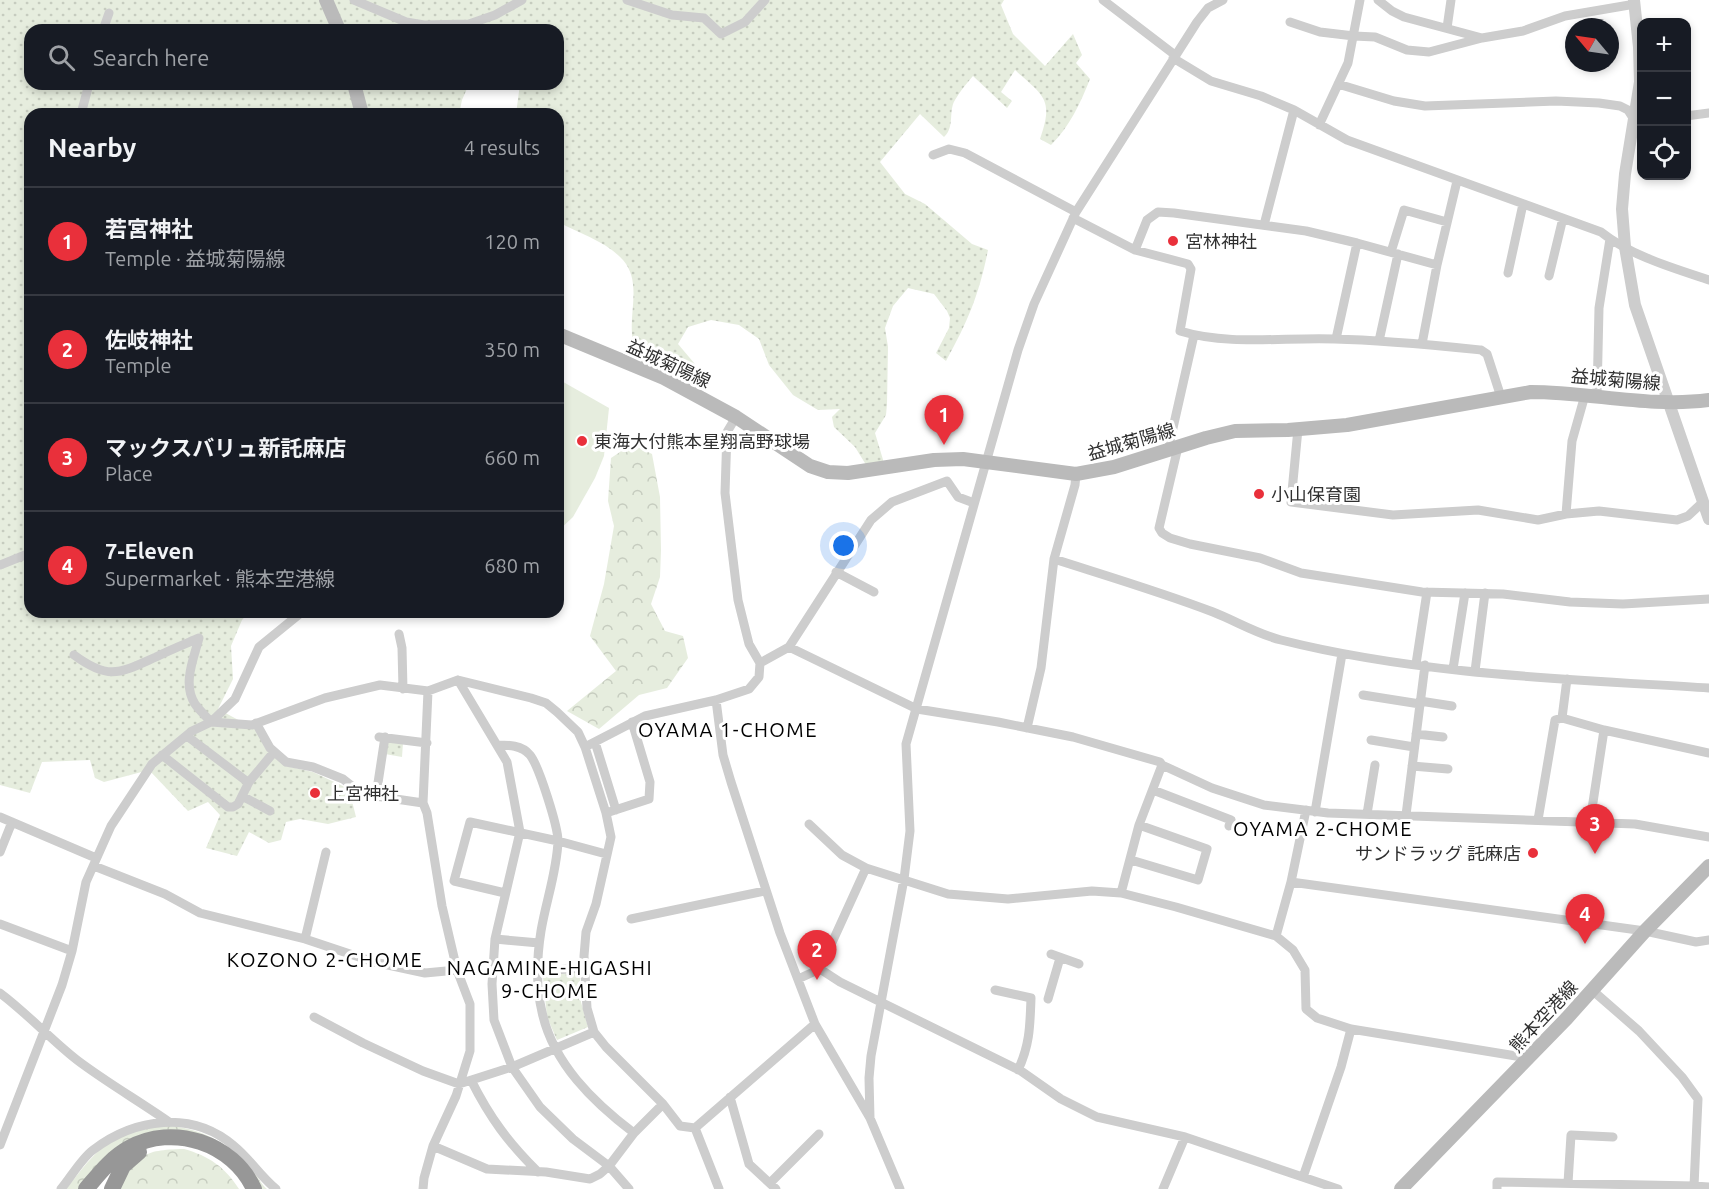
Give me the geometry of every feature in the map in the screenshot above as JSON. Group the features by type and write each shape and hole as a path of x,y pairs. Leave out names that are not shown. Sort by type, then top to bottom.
{"highway":[{"path":"86,1189 114,1158 129,1148 160,1137 188,1138 215,1148 235,1162 249,1178 254,1189"},
{"path":"112,1189 118,1172 129,1159 139,1152 168,1144 193,1146 224,1162 244,1189"}],"main road":[{"path":"326,0 336,24"},
{"path":"356,90 360,108"},
{"name":"益城菊陽線","path":"564,336 664,378 736,417 810,466 828,472 848,473 934,460 963,459 1076,474 1114,467 1235,431 1347,425 1531,392 1561,392 1670,402 1709,400"},
{"name":"熊本空港線","path":"1401,1189 1709,866"}],"street":[{"path":"354,0 406,22 418,24"},
{"path":"469,24 495,15 522,0"},
{"path":"627,0 672,15 704,18 721,34 745,22 765,0"},
{"path":"1103,0 1174,56 1211,81 1260,96 1294,110 1347,140 1601,232 1625,247 1676,269 1709,280"},
{"path":"870,1118 870,1067 904,879 910,831 906,744 1007,389 1034,303 1074,215 1174,56 1208,8 1223,0"},
{"path":"1319,125 1348,63 1360,0"},
{"path":"1378,0 1404,17 1482,38"},
{"path":"1447,28 1451,0"},
{"path":"1290,22 1320,32 1376,37 1407,50 1429,52 1482,38 1523,31 1565,16 1635,2 1640,72"},
{"path":"105,24 109,13"},
{"path":"1338,84 1385,99 1425,106 1556,101 1599,103 1620,106 1629,110 1637,120"},
{"path":"83,108 87,90"},
{"path":"1264,225 1294,110"},
{"path":"1691,115 1709,113"},
{"path":"1637,125 1626,166 1622,209 1625,247 1635,305 1709,519"},
{"path":"933,155 949,149 965,153 1135,250 1188,264 1191,270 1180,331 1194,335 1242,339 1336,339 1481,350 1486,354 1501,397"},
{"path":"1422,344 1437,265 1457,181"},
{"path":"1508,273 1509,249 1522,204"},
{"path":"1379,341 1404,210 1447,222"},
{"path":"1135,250 1147,220 1158,212 1306,231 1437,265"},
{"path":"1549,276 1563,218"},
{"path":"1566,514 1572,441 1591,395 1599,308 1610,239"},
{"path":"1336,339 1357,243"},
{"path":"1194,335 1159,528 1162,533 1190,544 1260,558 1301,573 1427,592 1485,593 1570,602 1623,604 1709,599"},
{"path":"585,747 645,716 717,700 749,689 759,677 760,663 749,644 738,600 725,493 727,432 736,417"},
{"path":"1298,429 1291,502 1393,515 1478,510 1538,520 1566,514 1599,511 1677,520 1688,516 1703,502"},
{"path":"1027,728 1041,668 1054,559 1076,474"},
{"path":"760,663 789,647 871,520 892,502 947,481 958,497 975,503"},
{"path":"0,565 24,555"},
{"path":"1054,559 1215,613 1268,636 1342,654 1453,669 1709,688"},
{"path":"836,572 874,592"},
{"path":"1406,815 1420,703 1420,664 1427,592"},
{"path":"1453,669 1465,593"},
{"path":"1475,671 1485,593"},
{"path":"0,1145 62,985 72,951 86,882 111,826 152,764 187,736 211,722 235,699 259,647 295,618"},
{"path":"399,634 402,648 403,689"},
{"path":"74,655 89,666 104,671 120,672 199,638 191,663 190,686 194,703 211,722 252,725 325,698 380,685 428,691 458,680 546,703 578,732 611,812"},
{"path":"789,647 917,710 1072,737 1160,762 1212,788 1264,805 1311,811 1367,814 1635,824 1709,837"},
{"path":"1276,936 1311,811 1342,654"},
{"path":"1562,718 1567,679"},
{"path":"458,680 507,762 520,832 495,939 492,984 494,1020 512,1067 540,1107 573,1140 609,1166 629,1189"},
{"path":"423,1189 433,1146 453,1104 470,1051 470,1004 457,970 442,906 427,813 423,803 428,691"},
{"path":"1363,695 1452,706"},
{"path":"717,700 723,755 765,891 815,1024 870,1118 900,1189"},
{"path":"1538,820 1555,720 1562,718 1604,730 1709,753"},
{"path":"611,812 649,799 650,782 632,722"},
{"path":"256,723 270,748 286,762 313,767 343,779 362,794 423,803"},
{"path":"1590,822 1604,730"},
{"path":"1416,734 1443,737"},
{"path":"187,736 249,782"},
{"path":"376,796 382,737 427,743"},
{"path":"1371,740 1414,747"},
{"path":"595,742 611,812 611,837 596,904 586,932 584,968 587,1008 594,1032 681,1126 695,1128 815,1024"},
{"path":"496,745 522,748 530,755 538,770 556,828 558,841 553,877 539,943 538,971 541,1010 555,1048 582,1087 601,1107 634,1133"},
{"path":"162,755 228,807 234,807 238,804 249,782 274,752"},
{"path":"1120,893 1139,825 1162,765"},
{"path":"1367,814 1375,765"},
{"path":"1412,766 1448,769"},
{"path":"1153,790 1231,819"},
{"path":"242,796 270,811"},
{"path":"0,818 165,894 200,913 305,939 374,962 425,973 457,970"},
{"path":"0,852 12,822"},
{"path":"505,893 454,881 470,822 606,854"},
{"path":"809,824 842,855 866,868 948,894 1008,899 1092,891 1120,893 1276,936 1293,950 1305,970 1306,1009 1317,1018 1351,1029 1528,1058"},
{"path":"1131,860 1198,880 1207,849 1139,825"},
{"path":"305,939 326,852"},
{"path":"798,979 820,969 866,868"},
{"path":"1291,882 1645,931 1696,942 1709,940"},
{"path":"631,919 765,891"},
{"path":"0,924 72,951"},
{"path":"495,939 539,943"},
{"path":"1048,999 1055,956 1079,964"},
{"path":"538,971 584,968"},
{"path":"820,969 840,982 1018,1070 1061,1098 1097,1117 1185,1137 1338,1189"},
{"path":"995,990 1031,998 1031,1033 1018,1070"},
{"path":"1592,990 1639,1031 1682,1077 1698,1099 1694,1188"},
{"path":"0,993 25,1012 77,1060 170,1122"},
{"path":"314,1017 423,1071 459,1084 512,1067 594,1032"},
{"path":"1303,1177 1341,1067 1351,1029"},
{"path":"471,1080 504,1136 538,1172"},
{"path":"730,1097 749,1164 773,1186 819,1134"},
{"path":"433,1146 487,1169 538,1172 590,1179 609,1166 634,1133 663,1104"},
{"path":"1697,1106 1709,1106"},
{"path":"61,1189 91,1151 119,1132 170,1122 192,1124 214,1132 233,1145 276,1189"},
{"path":"695,1128 719,1189"},
{"path":"1568,1183 1571,1135 1613,1137"},
{"path":"1163,1189 1185,1137"},
{"path":"1497,1189 1497,1182 1709,1187"}],"green space":[{"path":"0,0 1004,0 1001,5 1013,34 1045,66 1073,34 1082,55 1076,63 1090,79 1074,114 1051,145 1040,139 1046,115 1044,99 1015,70 1001,92 1012,101 1007,108 973,76 953,104 949,129 944,137 920,114 880,162 905,194 925,204 972,244 988,250 972,307 946,361 936,353 949,328 950,318 934,294 908,288 893,306 885,328 888,347 886,415 875,433 884,463 868,468 855,447 834,427 832,417 840,409 818,410 793,395 769,365 759,339 739,325 711,320 688,327 678,344 700,370 687,378 642,364 633,341 634,295 632,277 628,268 623,260 609,248 564,225 564,108 517,108 519,90 564,90 564,24 24,24 24,90 466,90 460,108 24,108 24,618 244,618 231,646 233,679 218,709 255,729 267,751 286,766 313,772 349,789 356,817 328,824 300,819 286,822 281,840 269,843 249,832 237,856 206,848 220,815 208,802 188,811 149,770 104,782 95,778 90,760 42,762 30,793 0,785"},
{"name":"東海大付熊本星翔高野球場","path":"564,382 609,408 604,456 595,478 573,517 564,525"},
{"path":"632,444 652,454 660,497 660,577 651,604 665,631 683,636 688,658 667,688 639,695 599,729 567,711 616,671 590,636 604,584 614,526 608,501 611,458"},
{"path":"387,740 403,743 402,757 385,754"},
{"path":"578,973 581,1002 588,1027 557,1040 547,1017 543,977 546,974"},
{"path":"163,1125 189,1129 223,1144 253,1171 267,1189 260,1189 257,1182 172,1131 80,1189 66,1189 90,1159 113,1140 131,1132"},
{"path":"184,1149 216,1163 239,1189 117,1189 143,1157 158,1151"}],"place":[{"name":"宮林神社","path":"1173,241"},
{"name":"東海大付熊本星翔高野球場","path":"582,441"},
{"name":"若宮神社","path":"944,445"},
{"name":"小山保育園","path":"1259,494"},
{"name":"上宮神社","path":"315,793"},
{"name":"サンドラッグ 託麻店","path":"1533,853"},
{"name":"マックスバリュ新託麻店","path":"1595,854"},
{"name":"7-Eleven","path":"1585,944"},
{"name":"佐岐神社","path":"817,980"}],"district":[{"name":"OYAMA 1-CHOME","path":"728,729"},
{"name":"OYAMA 2-CHOME","path":"1323,828"},
{"name":"KOZONO 2-CHOME","path":"325,959"},
{"name":"NAGAMINE-HIGASHI 9-CHOME","path":"550,978"}]}
